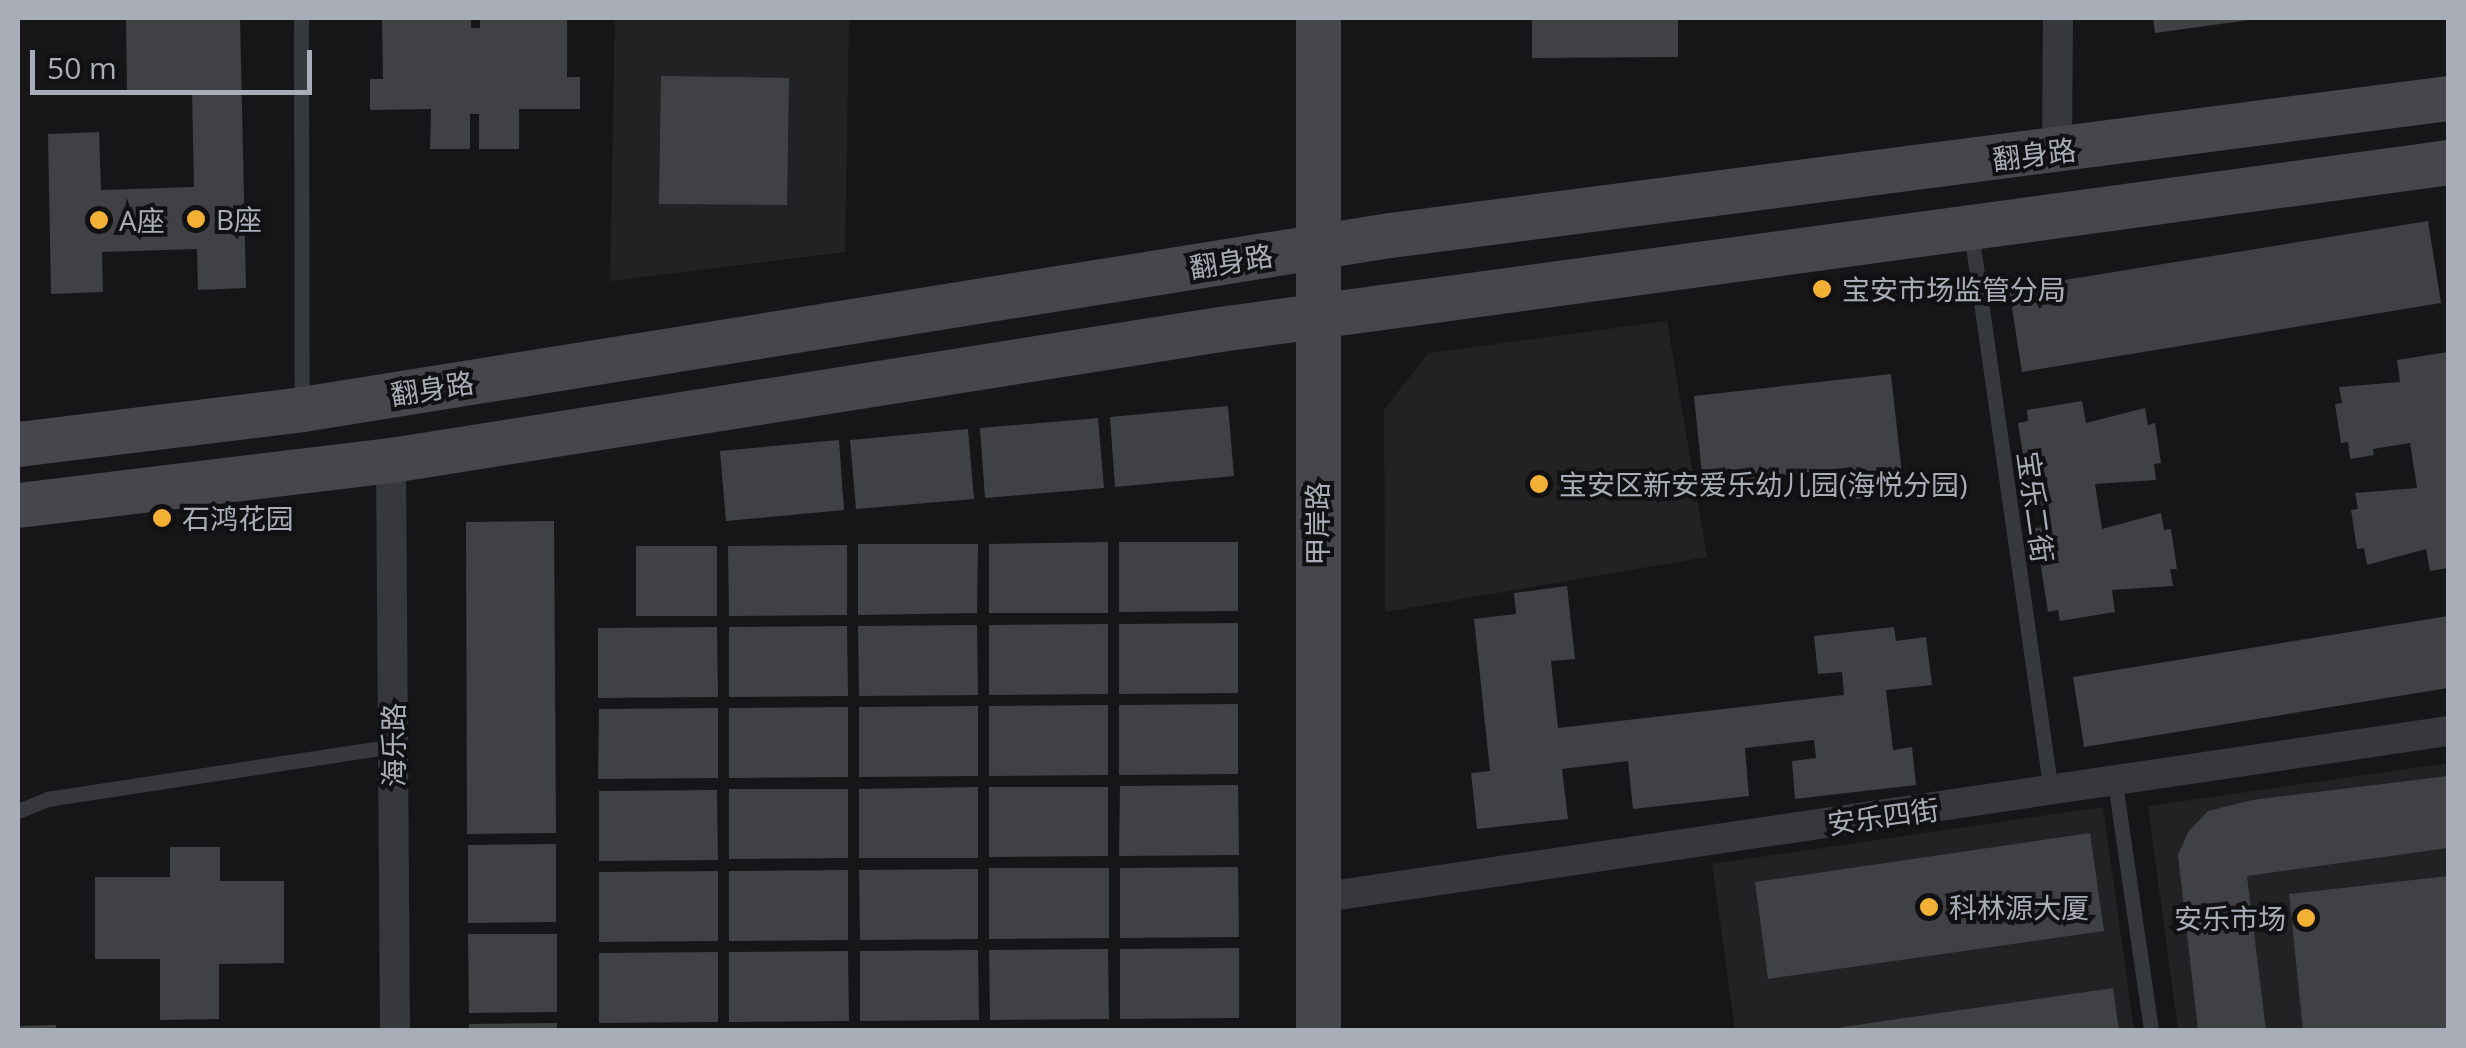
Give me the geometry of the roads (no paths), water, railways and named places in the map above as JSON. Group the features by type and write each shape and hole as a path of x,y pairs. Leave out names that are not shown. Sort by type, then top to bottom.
{"main road":[{"name":"甲岸路","path":"1318,18 1318,1030"},
{"name":"翻身路","path":"18,444 302,409 1318,247 2448,98"},
{"path":"18,505 391,460 1316,316 2448,162"}],"street":[{"path":"2057,152 2058,18"},
{"name":"海乐路","path":"391,460 394,1030"},
{"name":"安乐四街","path":"1318,898 2448,731"}],"lane":[{"path":"302,18 302,409"},
{"name":"宝乐二街","path":"1971,228 2051,792"},
{"path":"18,811 48,798 392,746"},
{"path":"2115,783 2151,1030"}],"place":[{"name":"B座","path":"196,219"},
{"name":"A座","path":"99,220"},
{"name":"宝安市场监管分局","path":"1822,289"},
{"name":"宝安区新安爱乐幼儿园(海悦分园)","path":"1539,484"},
{"name":"石鸿花园","path":"162,518"},
{"name":"科林源大厦","path":"1929,907"},
{"name":"安乐市场","path":"2306,918"}]}
